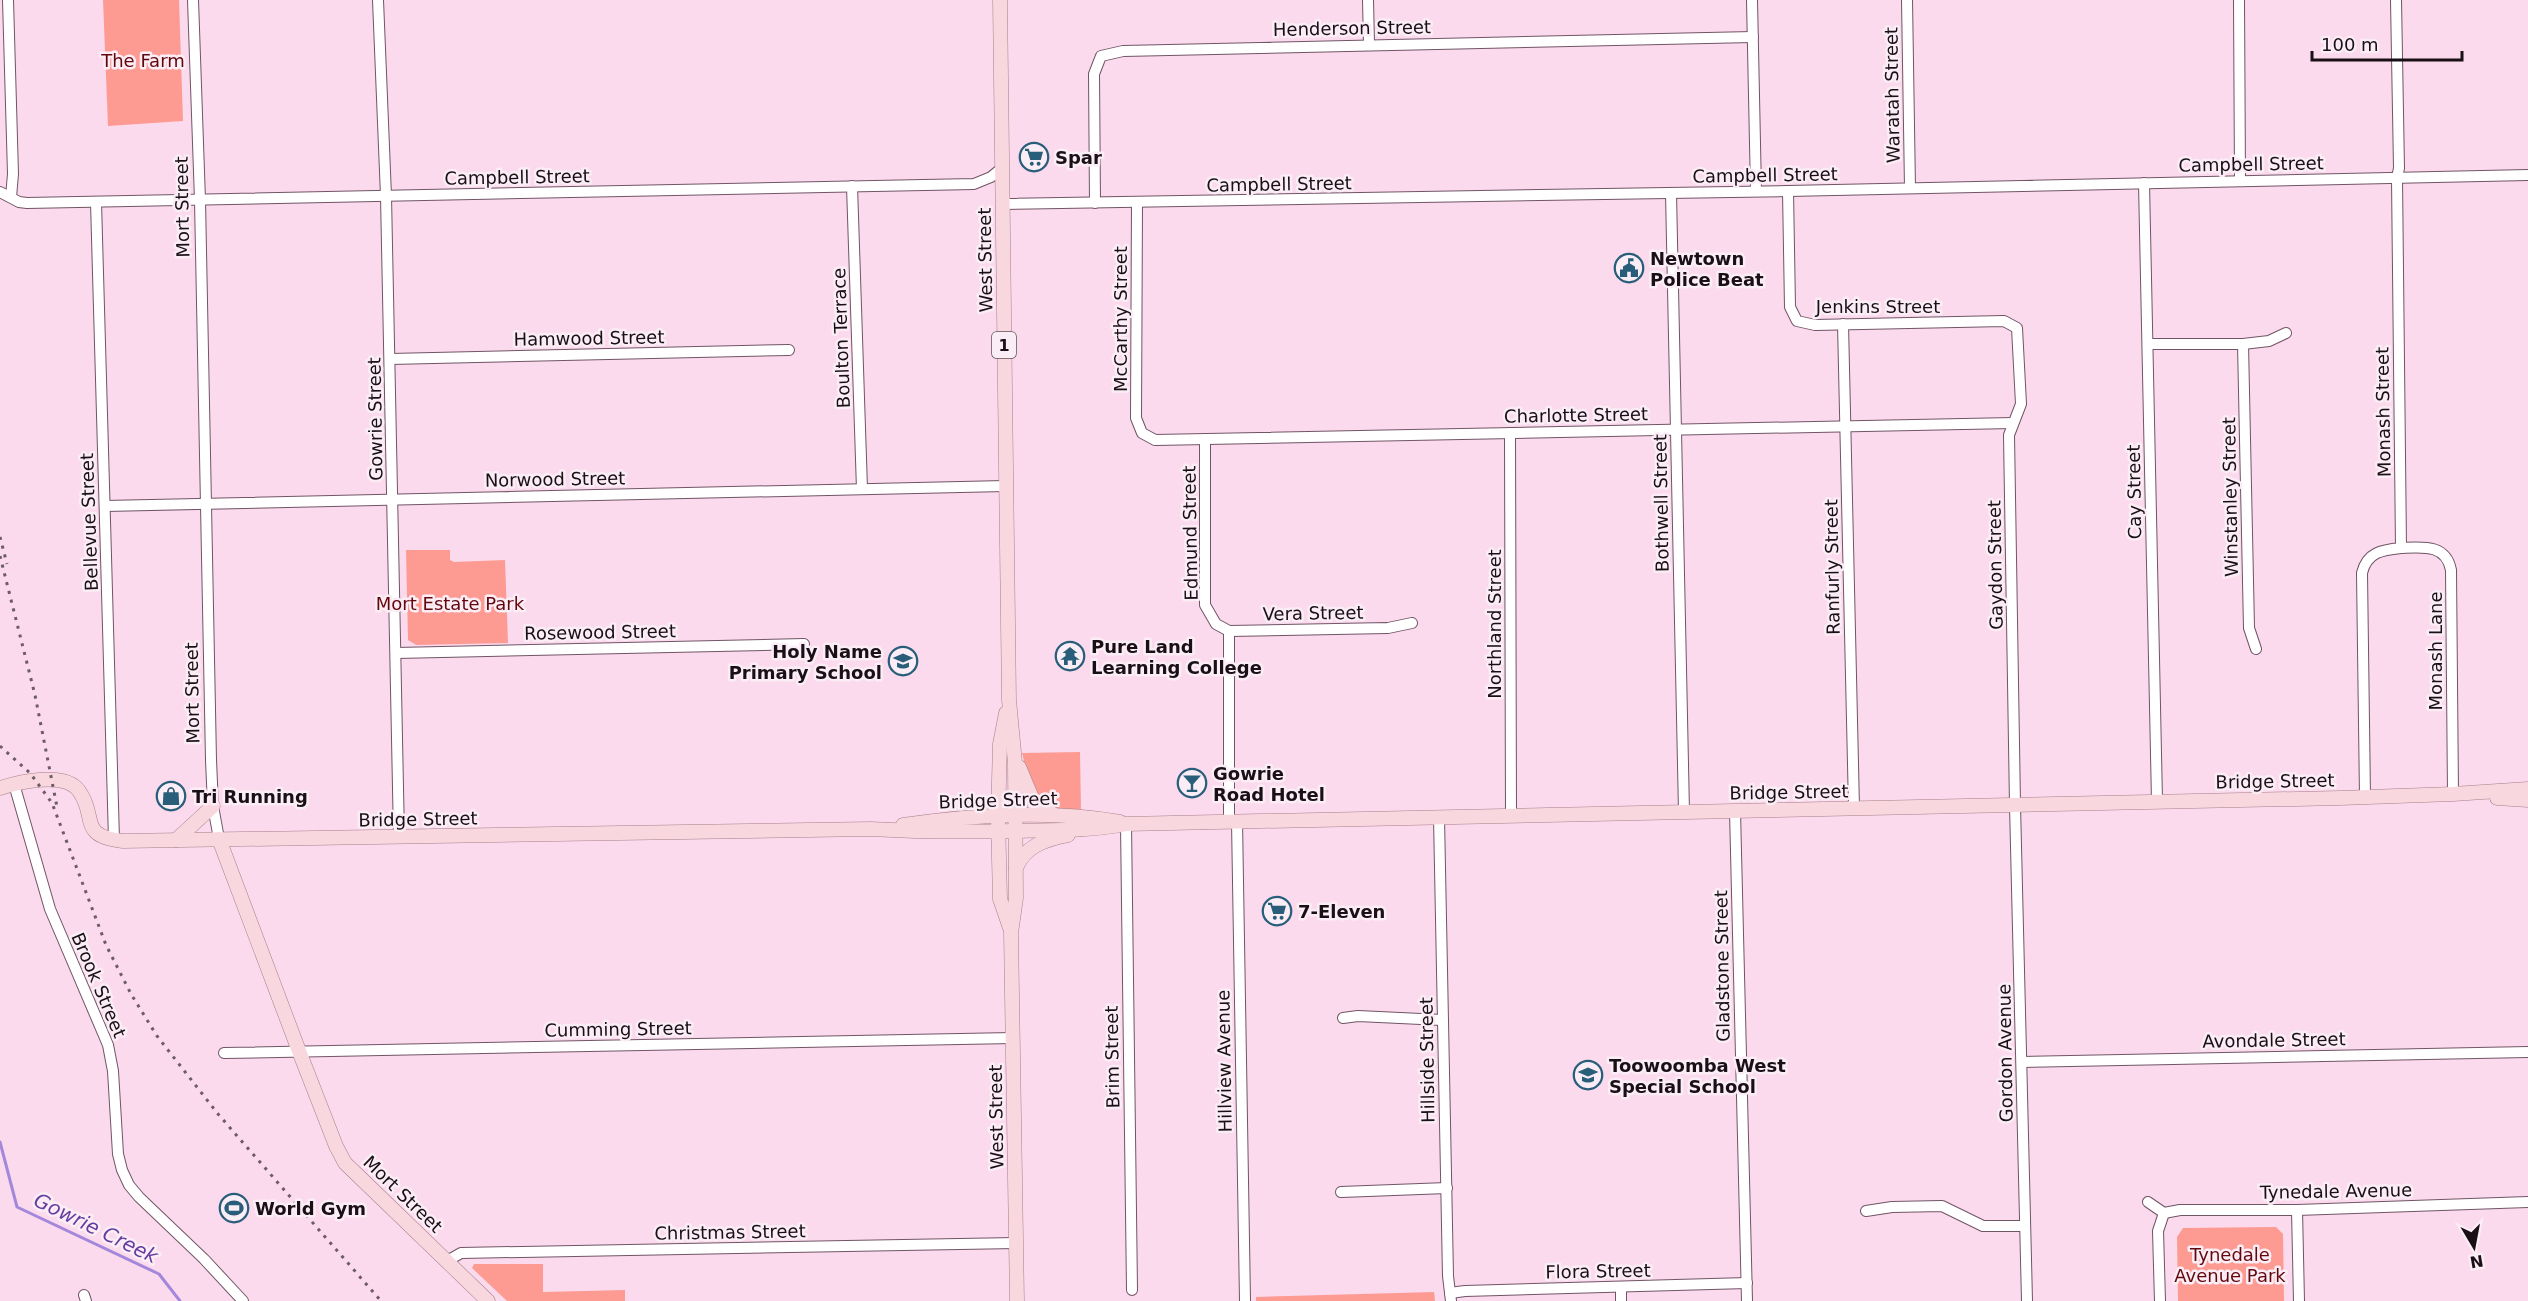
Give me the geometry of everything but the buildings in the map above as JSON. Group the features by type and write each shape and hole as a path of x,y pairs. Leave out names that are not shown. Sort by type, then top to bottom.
{"main road":[{"name":"West Street","path":"1000,0 1005,486 1009,700 1014,742 1016,869 1016,898 1011,933 1017,1301"},
{"name":"West Street","path":"1009,700 1000,744 998,817 1000,899 1011,933"},
{"path":"1014,742 1019,771 1032,800 1040,810 1057,815"},
{"path":"0,788 43,780 70,784 81,793 93,829 100,836 114,840"},
{"name":"Bridge Street","path":"871,829 939,820 1057,815 1126,824 2453,795 2528,789"},
{"name":"Bridge Street","path":"2453,795 2528,800"},
{"path":"176,840 213,806"},
{"name":"Bridge Street","path":"114,840 871,829 935,833 999,832 1097,830 1126,824"},
{"path":"1016,869 1022,855 1034,846 1062,836 1097,830"},
{"name":"Mort Street","path":"219,840 336,1146 345,1163 488,1301"}],"street":[{"path":"0,192 11,197 14,174 8,0"},
{"name":"Mort Street","path":"193,0 200,200 213,806 219,840"},
{"name":"Gowrie Street","path":"378,0 386,196 399,837"},
{"path":"1368,0 1369,44"},
{"path":"1752,0 1756,191"},
{"name":"Waratah Street","path":"1907,0 1910,188"},
{"path":"2239,0 2240,180"},
{"name":"Monash Street","path":"2396,0 2401,548"},
{"name":"Henderson Street","path":"1095,203 1094,74 1101,56 1123,51 1753,37"},
{"name":"Campbell Street","path":"11,197 27,203 966,184 988,179 1002,168"},
{"name":"Campbell Street","path":"1002,204 1788,191 2528,175"},
{"name":"Cay Street","path":"2144,183 2157,801"},
{"name":"Boulton Terrace","path":"852,186 862,489"},
{"name":"Jenkins Street","path":"1788,191 1790,307 1797,321 1815,325 2004,321 2017,328"},
{"name":"Bothwell Street","path":"1671,193 1684,812"},
{"name":"Bellevue Street","path":"96,202 114,840"},
{"name":"McCarthy Street","path":"1137,203 1136,418 1142,433"},
{"name":"Ranfurly Street","path":"1843,324 1854,808"},
{"name":"Gaydon Street","path":"2015,805 2009,435 2021,404 2017,328"},
{"path":"2148,344 2243,344 2269,341 2286,333"},
{"name":"Winstanley Street","path":"2243,344 2249,628 2256,649"},
{"name":"Hamwood Street","path":"390,359 789,350"},
{"name":"Charlotte Street","path":"1142,433 1155,440 2013,423"},
{"name":"Northland Street","path":"1510,433 1511,815"},
{"name":"Edmund Street","path":"1205,439 1205,605 1216,624"},
{"name":"Norwood Street","path":"105,506 1005,486"},
{"name":"Monash Lane","path":"2401,548 2423,547 2441,551 2449,560 2451,570 2453,795"},
{"path":"2365,797 2362,573 2364,563 2372,555 2385,549 2401,548"},
{"name":"Vera Street","path":"1216,624 1229,631 1388,628 1412,623"},
{"path":"1229,631 1233,821"},
{"name":"Rosewood Street","path":"396,653 804,644"},
{"name":"Brook Street","path":"14,784 50,909 108,1045 113,1071 118,1154 122,1170 129,1185 139,1197 204,1259 243,1301"},
{"name":"Gordon Avenue","path":"2015,805 2027,1301"},
{"name":"Gladstone Street","path":"1736,811 1747,1301"},
{"name":"Hillside Street","path":"1439,817 1450,1297"},
{"name":"Hillview Avenue","path":"1233,821 1245,1301"},
{"name":"Brim Street","path":"1126,824 1132,1290"},
{"path":"1343,1018 1358,1016 1442,1020"},
{"name":"Cumming Street","path":"224,1053 1012,1038"},
{"name":"Avondale Street","path":"2022,1062 2528,1052"},
{"path":"1341,1192 1446,1188"},
{"name":"Tynedale Avenue","path":"2164,1213 2180,1210 2297,1210 2528,1202"},
{"path":"2148,1203 2164,1213 2158,1231 2160,1301"},
{"path":"1866,1211 1892,1207 1942,1206 1983,1226 2025,1226"},
{"path":"2297,1210 2299,1301"},
{"name":"Christmas Street","path":"447,1261 460,1253 1016,1243"},
{"name":"Flora Street","path":"1450,1297 1621,1287 1747,1283"},
{"path":"1621,1287 1621,1301"}],"green space":[{"name":"The Farm","path":"103,0 179,0 183,121 108,126"},
{"name":"Mort Estate Park","path":"406,550 450,550 450,560 454,562 505,560 508,643 416,645 408,640"},
{"path":"1080,752 1081,810 1056,809 1042,804 1030,783 1022,753"},
{"name":"Tynedale Avenue Park","path":"2276,1227 2283,1234 2284,1301 2178,1301 2177,1237 2183,1228"},
{"path":"474,1264 543,1264 543,1292 625,1290 625,1301 507,1301 472,1268"},
{"path":"1434,1292 1435,1301 1256,1301 1256,1297"}],"waterway":[{"name":"Gowrie Creek","path":"0,1142 17,1207 159,1274 180,1301"}],"railway":[{"path":"0,537 7,564"},
{"path":"0,556 35,695 57,807"},
{"path":"0,746 30,773 52,803 106,945 131,994 157,1036 218,1114 381,1301"}],"place":[{"name":"Spar","path":"1034,157"},
{"name":"Newtown Police Beat","path":"1629,268"},
{"name":"Pure Land Learning College","path":"1070,656"},
{"name":"Holy Name Primary School","path":"903,661"},
{"name":"Gowrie Road Hotel","path":"1192,783"},
{"name":"Tri Running","path":"171,796"},
{"name":"7-Eleven","path":"1277,911"},
{"name":"Toowoomba West Special School","path":"1588,1075"},
{"name":"World Gym","path":"234,1208"}]}
